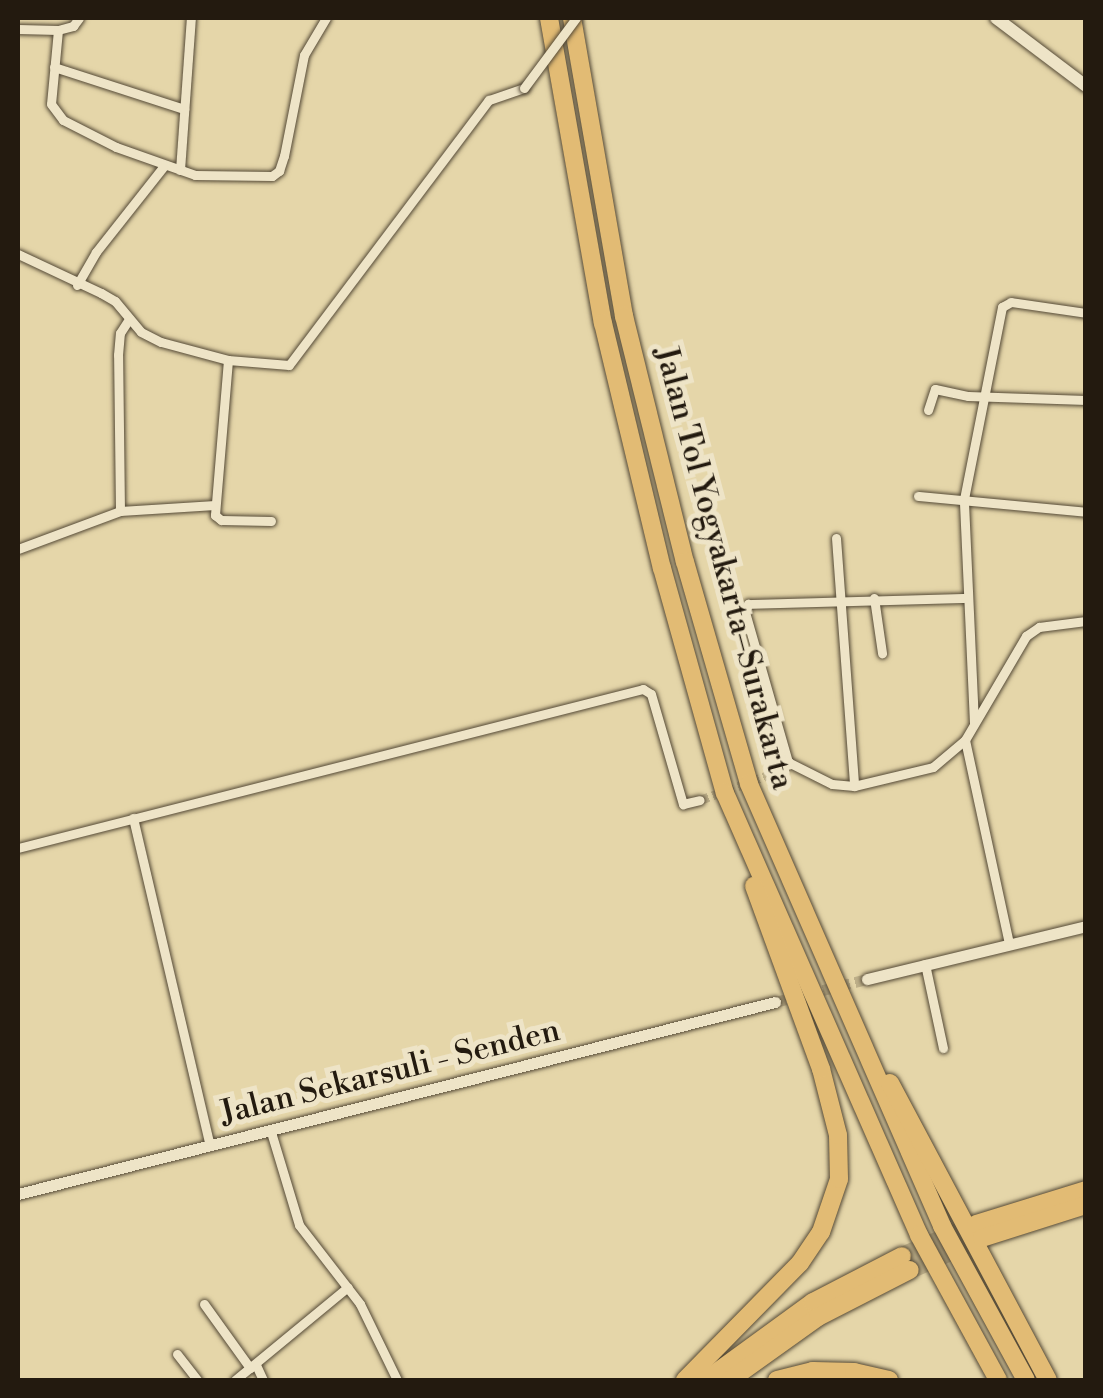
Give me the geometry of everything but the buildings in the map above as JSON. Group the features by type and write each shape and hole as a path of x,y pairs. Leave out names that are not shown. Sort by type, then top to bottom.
{"highway":[{"name":"Jalan Tol Yogyakarta–Surakarta","path":"549,18 603,323 662,568 725,793 919,1235 998,1380"},
{"name":"Jalan Tol Yogyakarta–Surakarta","path":"574,18 624,316 684,562 749,784 810,932 948,1238 1026,1380"},
{"path":"685,1380 800,1262 821,1232 838,1178 838,1134 821,1069 772,940 725,793"},
{"path":"810,932 1048,1380"},
{"path":"1086,1190 979,1231 1086,1205"},
{"path":"706,1380 813,1302 906,1263 730,1380"},
{"path":"777,1380 813,1371 854,1372 889,1380"}],"main road":[{"path":"996,18 1086,86"}],"street":[{"path":"18,29 58,30 72,26 78,18"},
{"path":"180,170 191,18"},
{"path":"58,30 50,104 57,116 164,166 204,176 277,174 304,55 326,18"},
{"path":"18,254 115,302 140,332 161,342 228,360 289,365 488,100 524,88 574,18"},
{"path":"54,67 184,109"},
{"path":"76,285 96,252 164,166"},
{"path":"974,723 964,498 980,396 1002,307 1011,302 1086,313"},
{"path":"120,511 118,354 120,333 129,319"},
{"path":"228,360 215,504 221,520 272,521"},
{"path":"928,410 935,389 980,396 1086,400"},
{"path":"918,496 1086,512"},
{"path":"18,549 120,511 215,504"},
{"path":"836,538 854,786"},
{"path":"967,598 838,598 748,604 745,612 788,762 832,784 854,786 933,768 964,740 1026,636 1039,627 1086,622"},
{"path":"874,598 882,652"},
{"path":"18,848 644,689 651,694 683,804 700,800"},
{"path":"964,740 1009,944"},
{"path":"776,772 788,762"},
{"path":"133,818 210,1146"},
{"path":"867,979 1086,926"},
{"path":"925,964 943,1048"},
{"name":"Jalan Sekarsuli - Senden","path":"18,1194 775,1002"},
{"path":"271,1132 300,1225 348,1287 397,1380"},
{"path":"236,1380 348,1287"},
{"path":"204,1304 263,1380"},
{"path":"177,1354 197,1380"}],"tunnel":[{"path":"700,800 776,772"},
{"path":"775,1002 867,979"},
{"path":"902,1256 976,1224"},
{"path":"910,1270 982,1238"}]}
